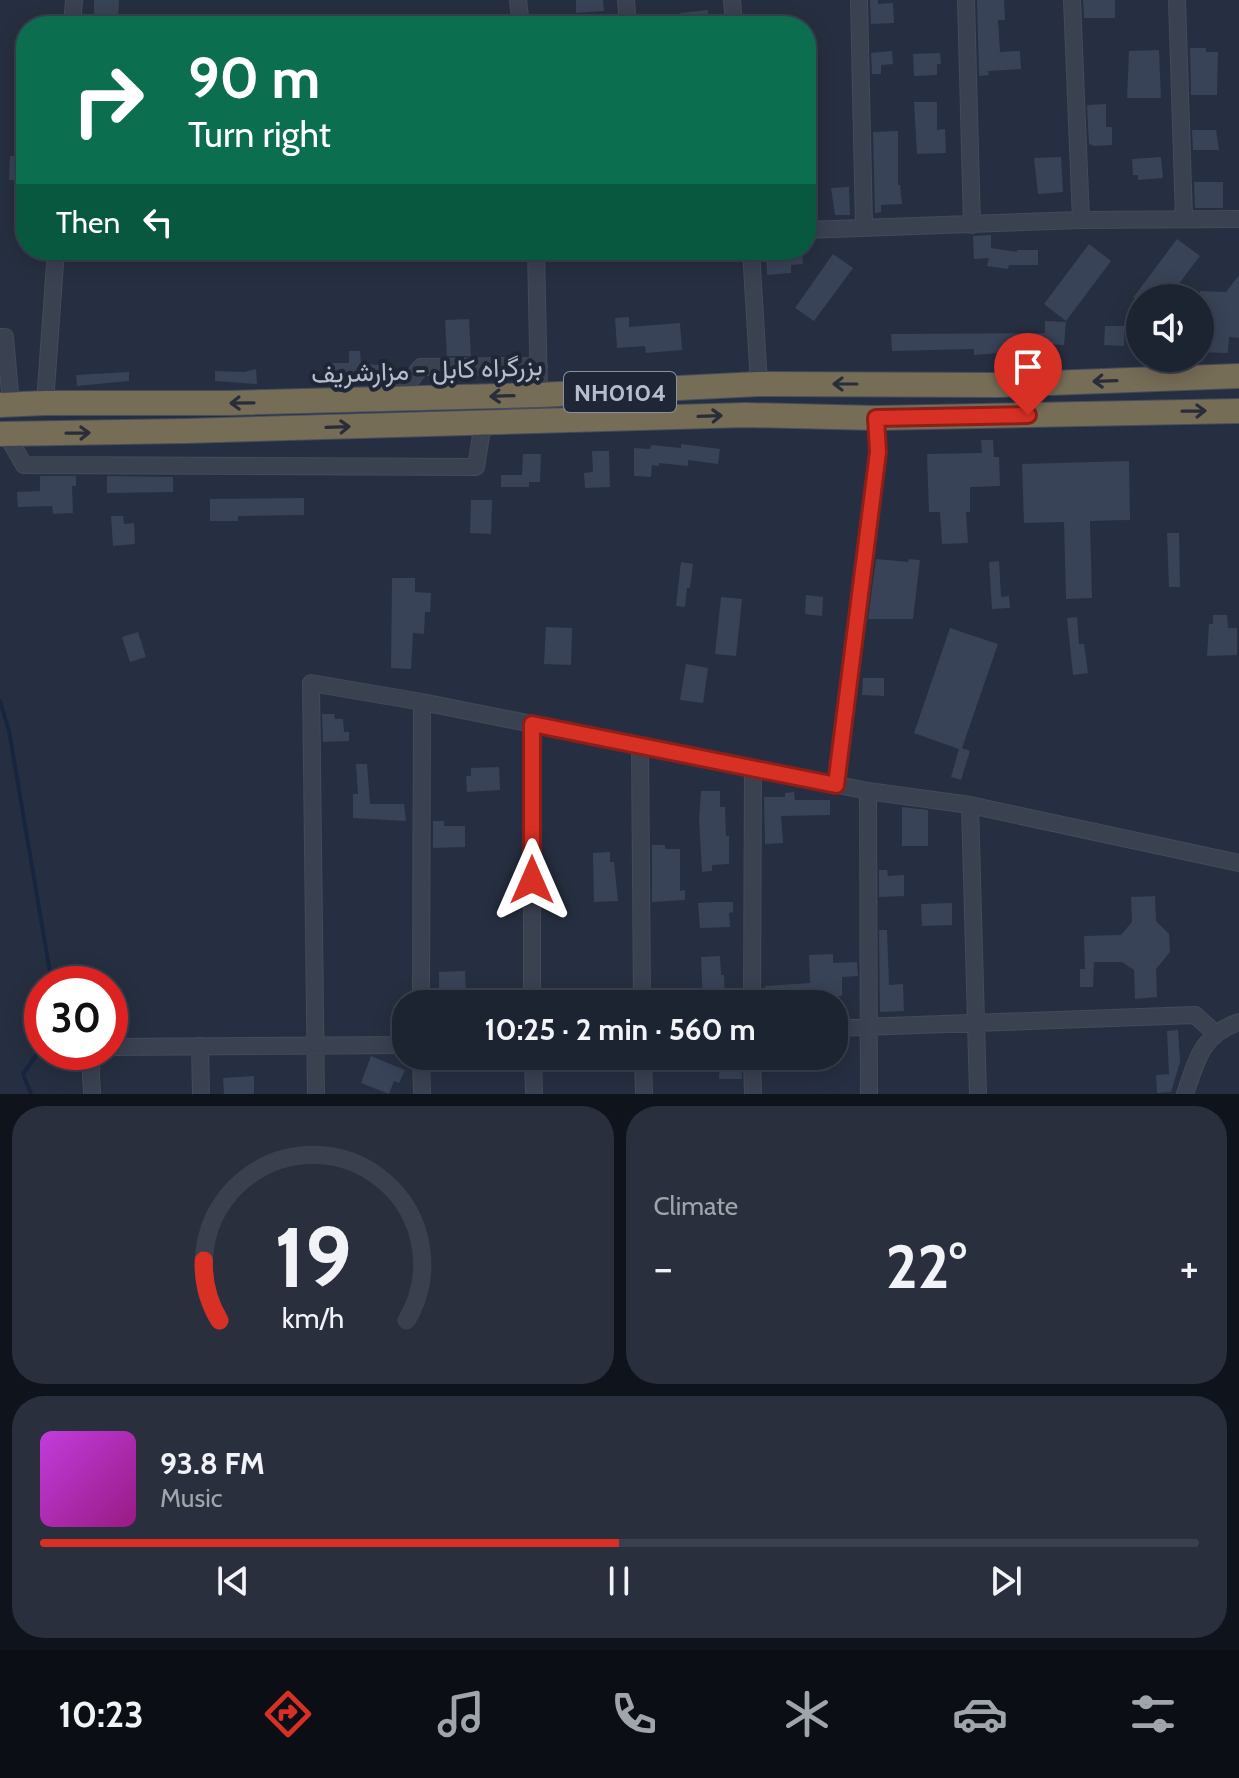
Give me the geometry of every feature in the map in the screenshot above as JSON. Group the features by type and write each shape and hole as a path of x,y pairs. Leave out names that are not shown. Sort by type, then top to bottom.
{"highway":[{"name":"بزرگراه کابل - مزارشریف","path":"6,405 539,395 759,384 998,385 1239,376"},
{"name":"بزرگراه کابل - مزارشریف","path":"3,434 746,415 876,418 1239,411"}],"street":[{"path":"859,0 864,227"},
{"path":"966,0 972,225"},
{"path":"1072,0 1081,220"},
{"path":"1177,0 1184,219"},
{"path":"816,229 1081,220 1239,219"},
{"path":"45,403 55,260"},
{"path":"536,260 539,395"},
{"path":"752,260 759,384"},
{"path":"0,337 5,337 6,405"},
{"path":"395,399 421,367 539,366"},
{"path":"836,785 878,452 876,418"},
{"path":"3,434 24,465 476,467 483,423"},
{"path":"316,1094 311,683 422,702 868,791 970,805 1239,863"},
{"path":"421,990 422,702"},
{"path":"532,724 532,990"},
{"path":"640,745 642,990"},
{"path":"752,990 753,768"},
{"path":"868,791 869,1094"},
{"path":"970,805 978,1094"},
{"path":"848,1028 1195,1015 1215,1033"},
{"path":"1185,1094 1200,1051 1215,1033 1239,1022"},
{"path":"128,1047 392,1045"},
{"path":"200,1046 201,1094"},
{"path":"91,1070 92,1094"},
{"path":"421,1070 422,1094"},
{"path":"533,1070 534,1094"},
{"path":"643,1070 644,1094"},
{"path":"752,1070 753,1094"}],"building":[{"path":"94,0 119,0 118,16 94,16"},
{"path":"576,0 603,0 604,11 576,13"},
{"path":"870,0 878,0 878,4 893,3 894,23 871,24"},
{"path":"977,0 1004,0 1005,20 998,20 1000,52 1020,51 1021,69 988,71 989,75 979,76"},
{"path":"1083,0 1115,0 1115,18 1084,18"},
{"path":"708,10 708,16 680,16 680,13"},
{"path":"1190,48 1218,52 1217,95 1191,95"},
{"path":"1159,50 1161,98 1127,98 1129,51"},
{"path":"892,51 893,64 881,65 881,74 872,74 871,53"},
{"path":"940,53 941,64 937,64 937,75 914,76 913,54"},
{"path":"914,102 937,102 937,130 945,129 946,153 917,154"},
{"path":"1106,104 1106,127 1112,127 1112,145 1094,146 1089,144 1087,105"},
{"path":"1192,130 1216,130 1219,150 1193,150"},
{"path":"898,131 898,185 902,204 881,205 881,212 875,213 873,132"},
{"path":"10,156 16,156 16,180 9,180"},
{"path":"1061,157 1063,192 1038,194 1034,158"},
{"path":"1161,157 1163,178 1138,180 1138,175 1133,175 1132,159"},
{"path":"1194,182 1223,182 1223,208 1195,208"},
{"path":"849,187 850,215 835,215 831,188"},
{"path":"991,235 991,248 1017,252 1038,250 1038,265 1009,265 1008,269 987,266 989,258 974,259 973,236"},
{"path":"1177,239 1200,256 1179,284 1143,284"},
{"path":"1089,244 1111,261 1066,321 1044,304"},
{"path":"833,254 853,268 814,321 795,308"},
{"path":"766,260 803,260 803,264 791,265 791,273 767,275"},
{"path":"1239,275 1239,338 1229,337 1228,353 1214,352 1214,292 1226,292"},
{"path":"629,317 629,327 680,323 682,350 646,353 645,346 617,348 615,318"},
{"path":"469,319 471,356 447,356 445,320"},
{"path":"1045,321 1066,322 1064,345 1042,344 1042,347 1025,348 1025,351 974,355 974,349 892,351 891,334 1045,333"},
{"path":"1105,326 1124,326 1124,346 1104,345"},
{"path":"349,351 360,351 361,363 394,367 393,380 371,378 371,375 331,374 331,363 349,363"},
{"path":"256,369 257,384 215,381 215,371 244,372"},
{"path":"129,372 129,381 77,386 76,375"},
{"path":"981,440 993,440 994,457 999,457 1000,486 970,487 970,512 966,512 968,543 942,544 940,512 929,512 927,454 982,453"},
{"path":"681,444 720,449 718,464 688,460 688,466 659,463 659,466 652,465 651,477 634,476 634,448 650,449 651,445 681,448"},
{"path":"592,451 609,451 610,487 585,488 584,473 593,472"},
{"path":"523,454 541,454 540,482 529,482 529,487 501,487 501,475 522,475"},
{"path":"1129,461 1130,520 1090,521 1092,598 1066,599 1064,522 1024,523 1022,464"},
{"path":"40,476 76,476 76,486 72,486 73,513 53,514 52,506 18,507 17,492 40,491"},
{"path":"107,476 173,477 173,492 107,493"},
{"path":"304,498 304,515 238,516 238,521 210,521 210,499"},
{"path":"471,500 492,500 491,534 470,533"},
{"path":"111,516 123,516 124,524 134,523 135,544 113,546"},
{"path":"1167,533 1179,533 1180,587 1169,587"},
{"path":"876,559 920,560 913,619 868,619"},
{"path":"999,561 1001,597 1009,596 1010,608 992,609 989,562"},
{"path":"681,562 693,564 685,607 676,606"},
{"path":"392,578 415,578 415,592 431,593 430,612 425,612 424,634 413,633 411,669 391,668"},
{"path":"806,595 823,597 822,616 805,614"},
{"path":"721,597 742,599 736,656 715,654"},
{"path":"1213,615 1227,615 1228,628 1237,628 1237,655 1207,656 1209,624 1213,624"},
{"path":"1077,617 1079,644 1084,644 1088,673 1073,675 1067,618"},
{"path":"546,627 572,628 571,665 544,664"},
{"path":"950,628 998,644 962,748 970,751 961,780 951,777 959,749 914,733"},
{"path":"138,632 146,657 130,662 122,637"},
{"path":"686,664 708,668 703,703 680,700"},
{"path":"863,678 884,678 884,696 862,695"},
{"path":"322,714 334,714 335,719 343,719 344,732 349,732 349,741 323,742"},
{"path":"356,764 367,764 370,804 404,804 406,821 353,818 353,794 358,794"},
{"path":"499,767 500,790 467,792 466,776 471,776 471,768"},
{"path":"701,791 720,791 720,807 725,807 726,836 729,836 729,864 712,865 712,871 702,872 699,819"},
{"path":"794,792 795,800 830,800 830,815 781,816 783,843 765,844 764,797 785,797 785,793"},
{"path":"902,807 928,810 928,846 902,846"},
{"path":"433,821 444,821 444,826 465,826 465,847 433,848"},
{"path":"652,845 680,849 680,891 685,890 685,900 652,902"},
{"path":"610,852 618,901 594,902 593,853"},
{"path":"879,870 887,870 888,876 904,875 904,896 879,897"},
{"path":"1155,896 1156,921 1169,934 1170,952 1156,969 1157,997 1135,999 1134,970 1122,962 1094,962 1093,987 1080,987 1080,969 1085,969 1084,936 1121,935 1132,922 1131,897"},
{"path":"733,902 733,912 729,913 730,927 700,928 698,903"},
{"path":"952,903 952,925 922,926 921,904"},
{"path":"879,930 887,930 889,985 903,984 904,1011 880,1012"},
{"path":"833,954 833,963 857,962 858,976 842,977 842,990 765,990 765,986 810,983 809,955"},
{"path":"720,956 725,990 702,990 701,957"},
{"path":"465,971 466,990 439,990 439,972"},
{"path":"1178,1030 1180,1062 1171,1092 1157,1093 1156,1075 1169,1074 1167,1031"},
{"path":"371,1056 392,1065 392,1070 405,1070 399,1083 394,1081 389,1094 361,1083"},
{"path":"719,1070 742,1070 742,1079 719,1079"},
{"path":"254,1076 254,1094 224,1094 223,1078"}],"waterway":[{"path":"0,701 9,731 49,966"},
{"path":"26,1070 23,1074 31,1094"}],"route":[{"path":"532,880 532,724 836,785 878,452 876,418 1028,415"}]}
